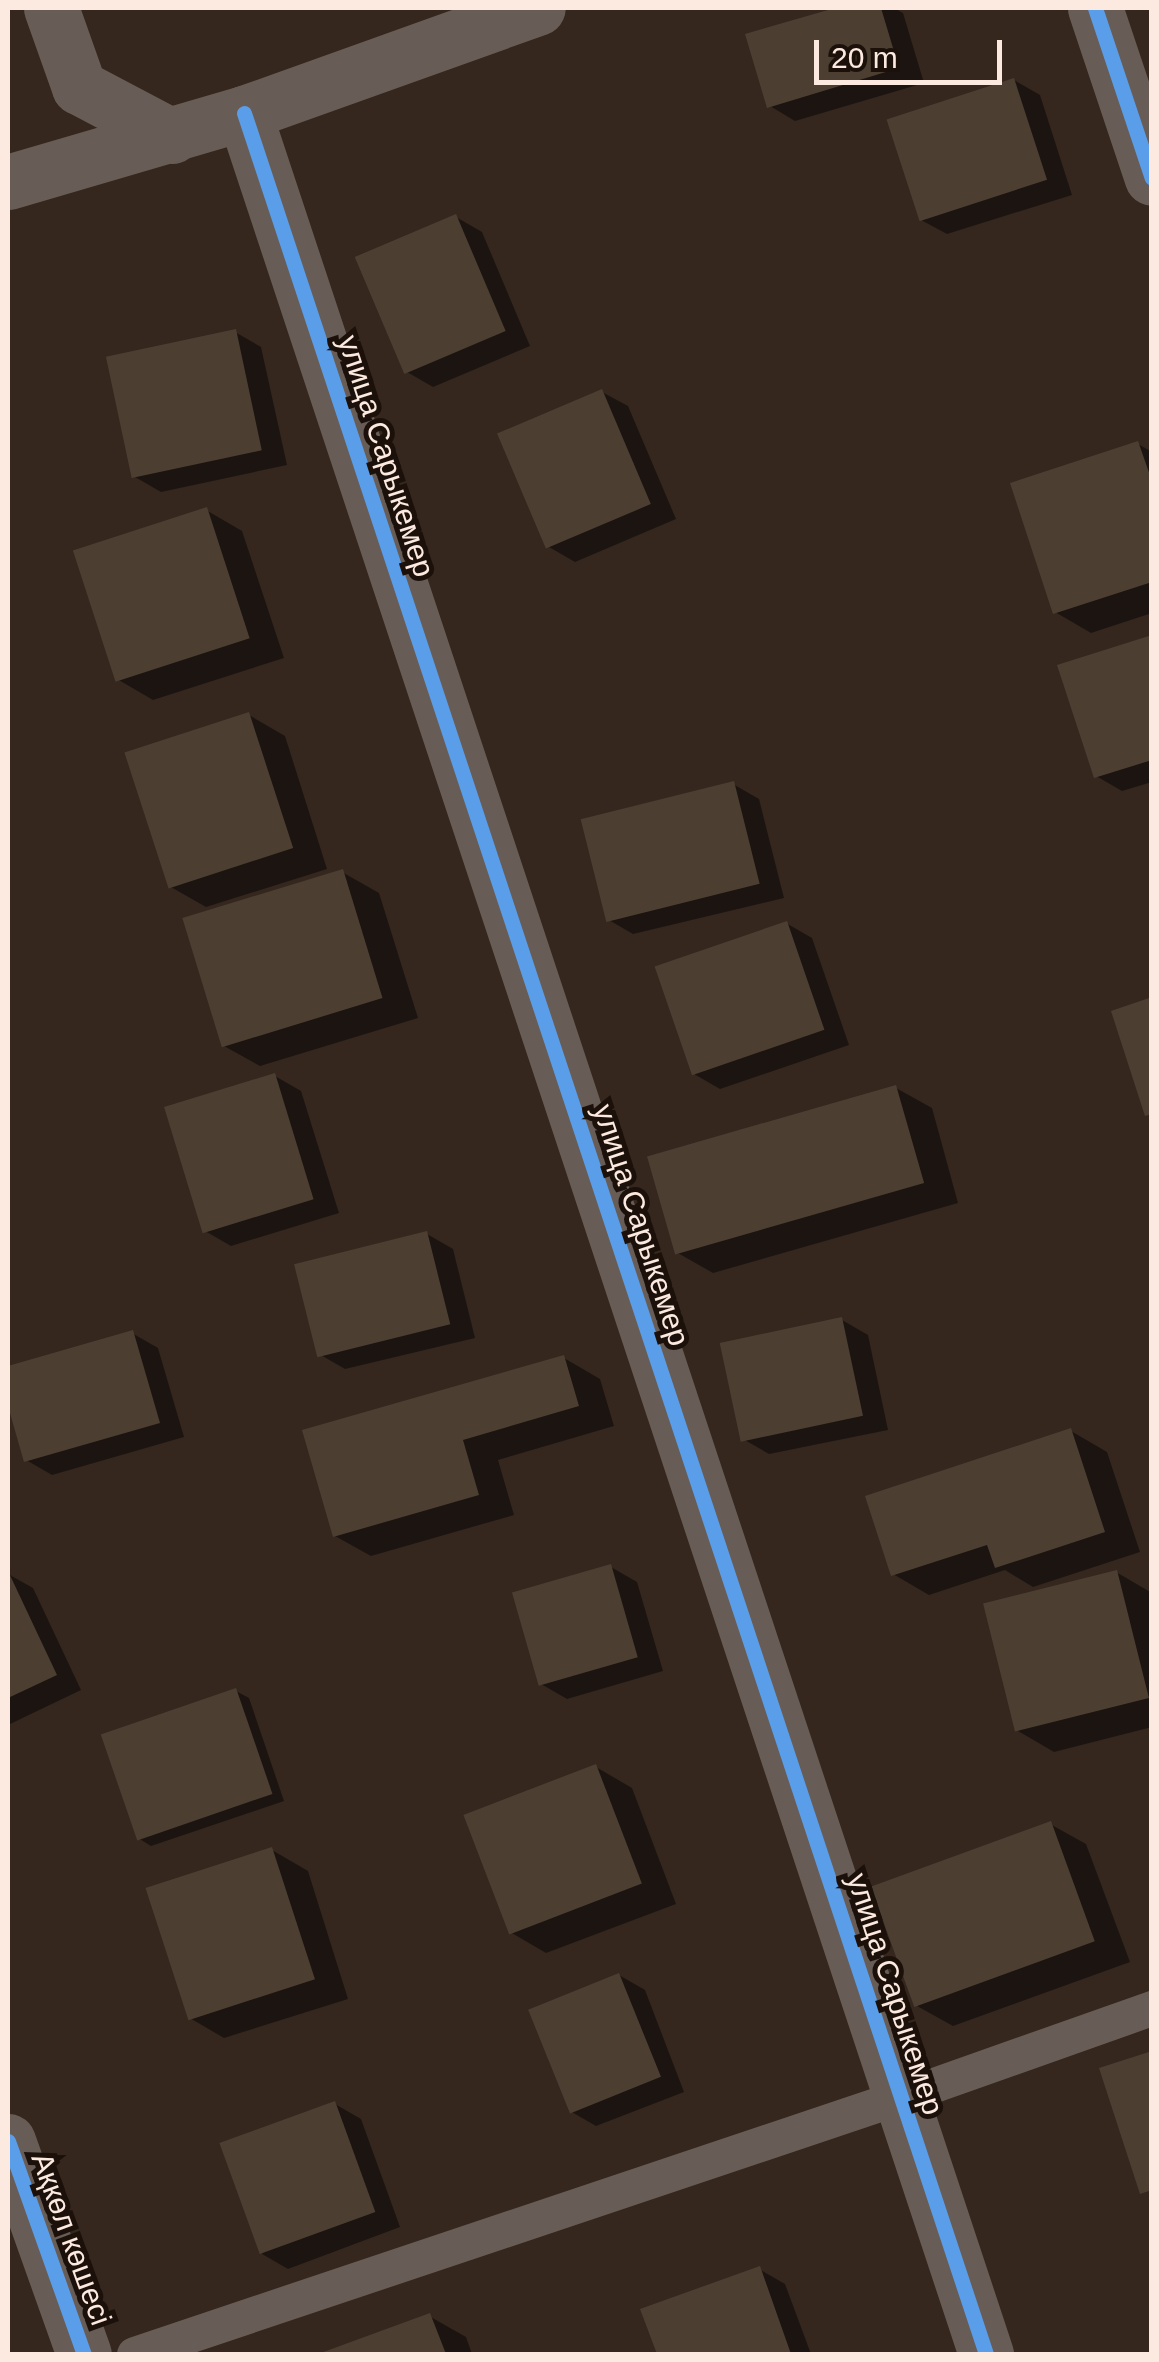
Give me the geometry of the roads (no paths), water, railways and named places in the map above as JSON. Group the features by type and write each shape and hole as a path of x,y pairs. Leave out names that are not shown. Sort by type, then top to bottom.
{"street":[{"path":"51,8 79,87 172,136"},
{"path":"8,182 244,113 538,8"},
{"path":"1095,8 1152,178"},
{"name":"улица Сарыкемер","path":"244,113 986,2354"},
{"name":"Ақкөл көшесі","path":"8,2141 84,2354"}],"lane":[{"path":"134,2354 900,2097 1152,2008"}]}
